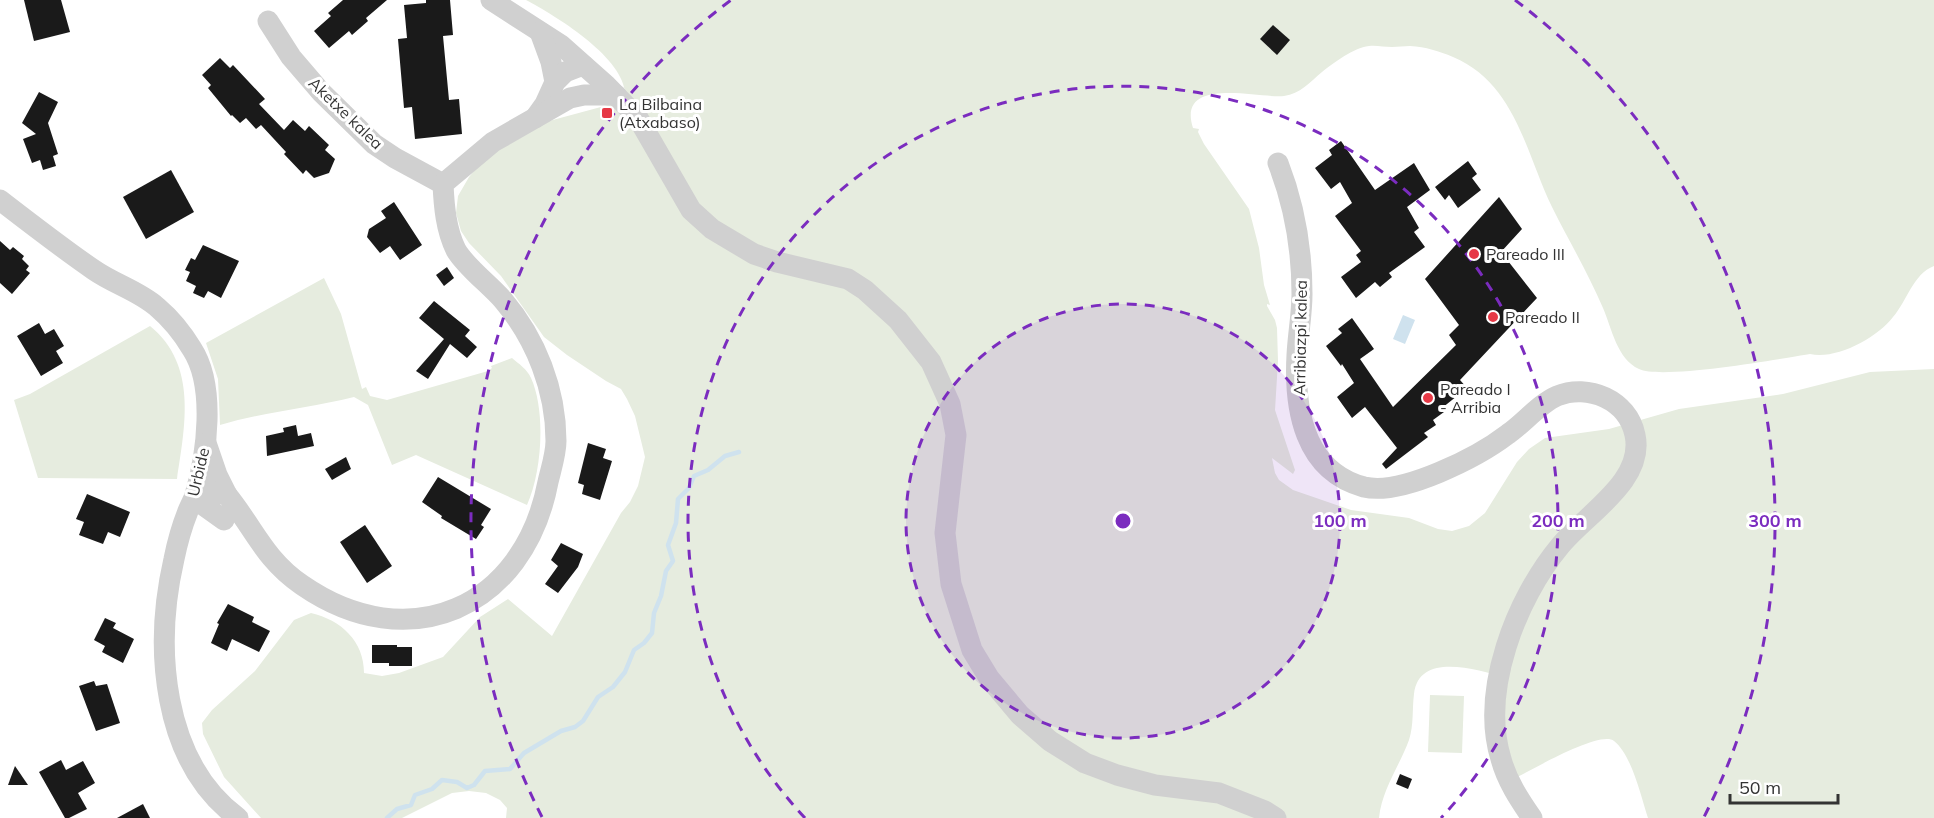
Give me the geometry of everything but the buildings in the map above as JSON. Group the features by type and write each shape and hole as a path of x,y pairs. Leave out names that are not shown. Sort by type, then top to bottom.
{"street":[{"path":"491,0 561,45 616,95 638,118 692,210 712,229 754,254 777,262 848,279 865,290 898,320 931,362 950,404 956,435 945,533 951,584 972,650 989,678 1020,715 1050,741 1085,763 1116,775 1155,785 1219,793 1257,807 1276,818"},
{"name":"Aketxe kalea","path":"268,21 291,57 321,92 374,144 443,184"},
{"path":"540,32 551,62 555,82"},
{"path":"535,119 546,104 555,82 565,72 583,64"},
{"path":"570,98 579,84 583,64"},
{"path":"205,442 227,495 270,557 285,573 323,598 371,617 418,619 462,608 486,591 508,571 532,536 543,507 556,443 550,389 531,338 504,300 457,252 449,233 443,184 480,152 570,98 584,95 616,95"},
{"name":"Arribiazpi kalea","path":"1278,163 1286,184 1300,253 1302,296 1297,357 1299,410 1306,437 1319,459 1336,474 1352,483 1368,488 1386,488 1434,474 1478,454 1507,436 1552,398 1567,392 1597,393 1616,403 1629,418 1635,435 1636,455 1629,474 1560,546 1542,571 1509,637 1495,694 1495,731 1500,758 1510,784 1532,818"},
{"name":"Urbide","path":"0,200 97,272 157,306 193,350 207,392 205,442 195,496 187,513 174,557 169,585 165,630 166,675 178,734 190,762 213,795 238,818"},
{"path":"224,520 203,505 195,496 210,491 227,495"},
{"path":"182,533 208,521 224,520 246,525"}],"shaded area":[{"path":"526,0 1934,0 1934,266 1915,281 1898,311 1886,325 1867,340 1832,354 1810,354 1722,368 1671,372 1652,372 1639,369 1632,364 1625,358 1616,343 1603,308 1552,207 1526,143 1505,102 1491,84 1474,69 1443,53 1410,46 1363,47 1344,56 1290,95 1223,93 1208,95 1197,101 1191,112 1193,128 1199,129 1198,132 1204,144 1249,209 1270,305 1267,304 1267,306 1277,328 1278,361 1275,410 1295,470 1293,474 1272,458 1279,480 1293,490 1351,510 1409,518 1438,529 1452,531 1469,526 1485,513 1517,462 1529,449 1545,438 1609,429 1679,409 1783,394 1870,372 1934,369 1934,818 1648,818 1626,756 1614,741 1606,739 1581,746 1515,778 1505,737 1505,677 1451,667 1426,672 1418,681 1414,694 1411,734 1387,788 1379,818 506,818 507,808 500,800 486,793 469,791 452,793 402,818 261,818 224,777 203,734 202,723 212,710 255,671 294,620 311,613 332,621 349,634 355,642 360,651 364,673 382,676 399,673 443,657 480,617 508,599 552,636 638,486 645,457 635,416 621,389 567,355 544,337 501,276 469,243 461,231 456,213 458,196 469,177 485,158 549,121 612,104 625,91 621,77 612,64 585,38"},
{"path":"324,278 341,314 362,389 366,387 370,396 387,400 488,371 492,368 491,366 512,358 525,369 536,392 540,424 539,459 527,505 416,455 392,465 368,405 354,397 220,425 218,379 206,343"},
{"path":"150,326 165,342 176,359 182,378 185,418 177,479 38,478 14,400 30,394"},
{"path":"1430,695 1464,696 1462,753 1428,752"}],"water":[{"path":"1403,315 1415,320 1405,344 1393,339"}],"waterway":[{"path":"387,818 397,809 411,805 415,795 432,789 442,780 457,782 467,788 474,785 485,771 510,769 524,753 583,721 598,697 613,687 625,672 634,650 652,633 654,613 661,596 666,571 673,561 668,545 676,523 678,499 689,488 694,476 708,470 725,456 739,452"}],"place":[{"name":"La Bilbaina (Atxabaso)","path":"607,113"},
{"name":"Pareado III","path":"1474,254"},
{"name":"Pareado II","path":"1493,317"},
{"name":"Pareado I - Arribia","path":"1428,398"}]}
